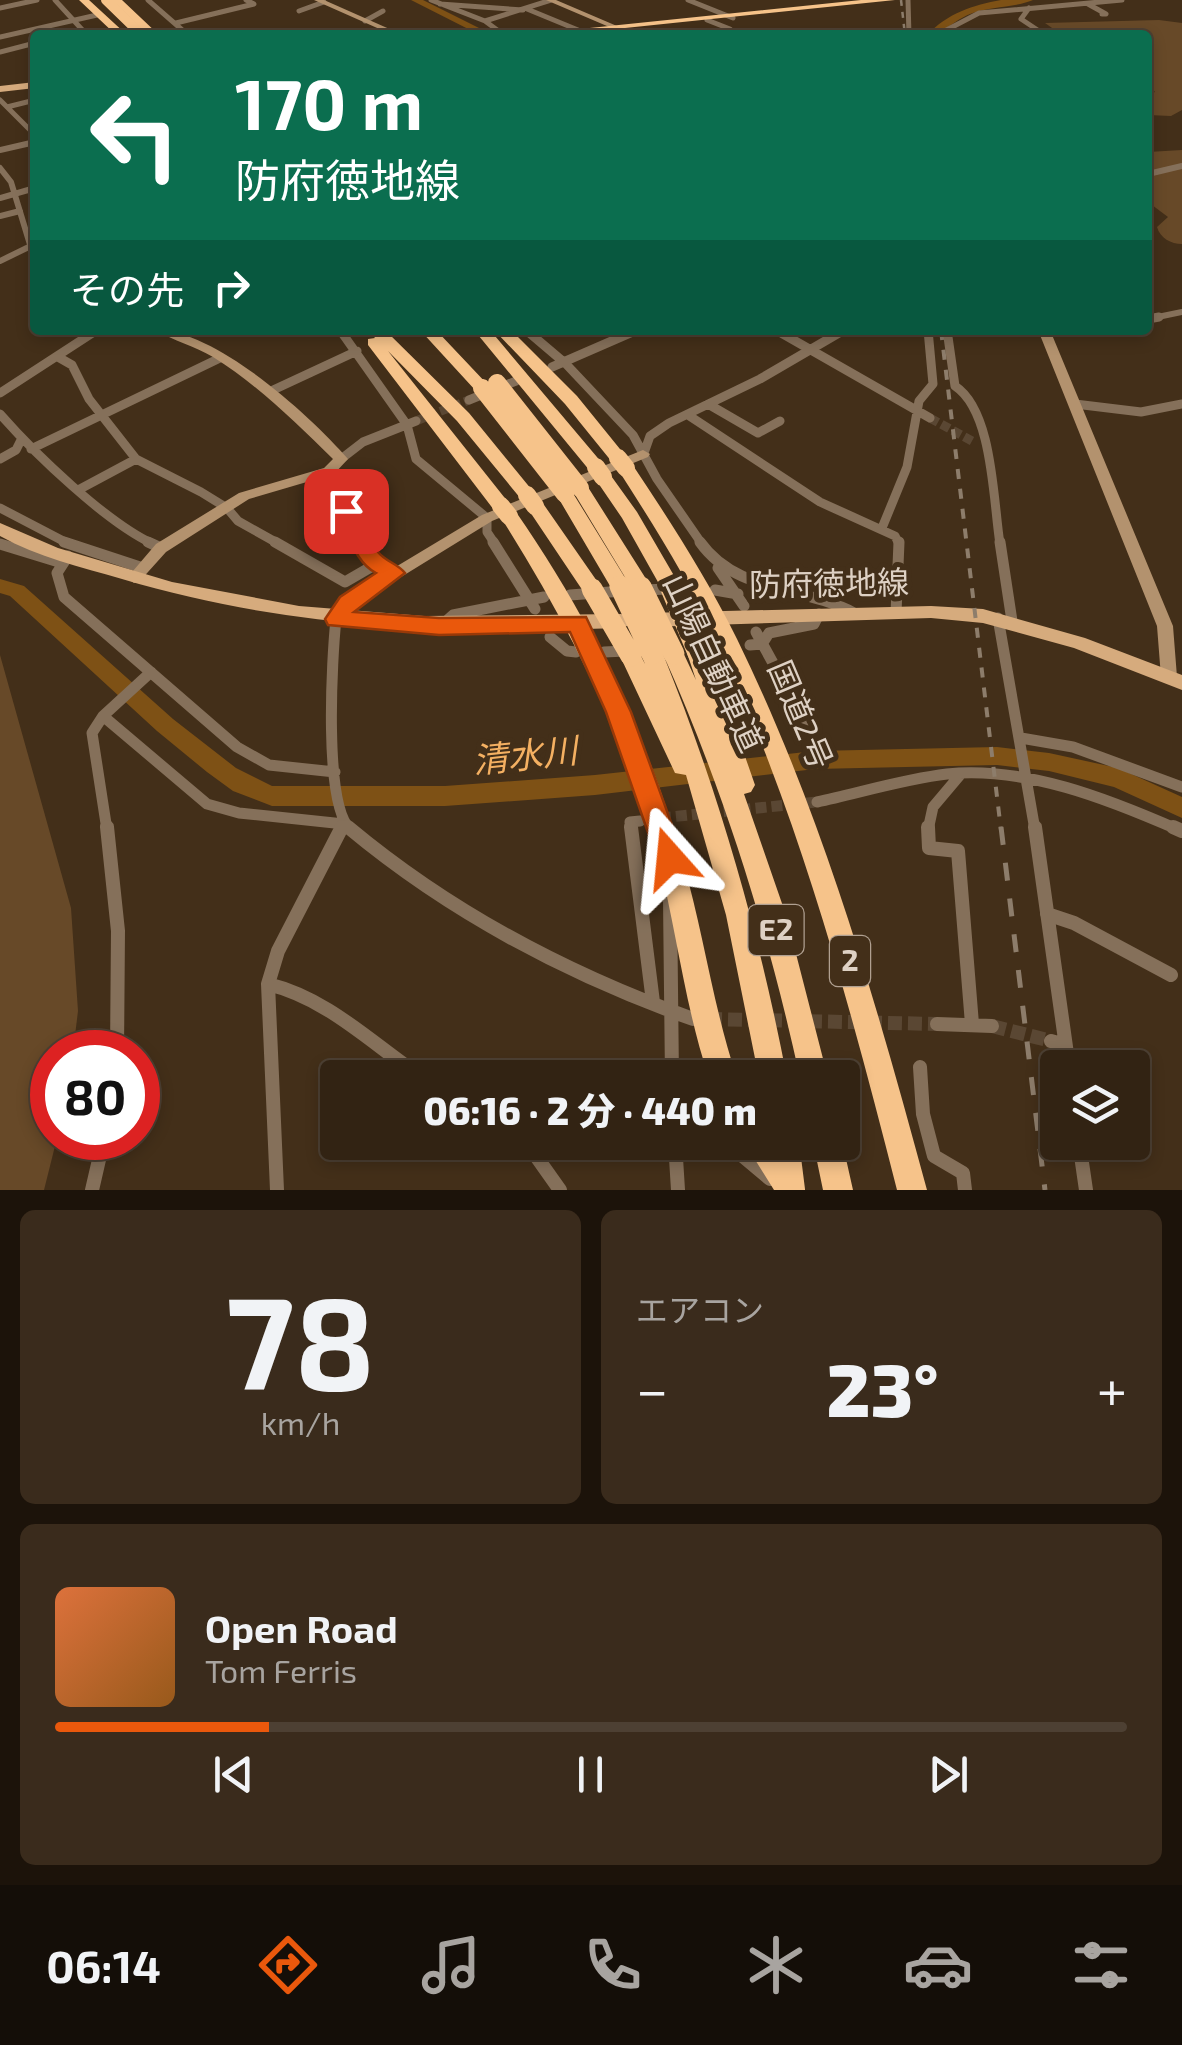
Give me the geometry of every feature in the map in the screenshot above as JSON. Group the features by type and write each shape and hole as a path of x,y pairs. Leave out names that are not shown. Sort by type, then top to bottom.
{"highway":[{"path":"84,0 117,30"},
{"path":"95,0 126,30"},
{"path":"106,0 137,30"},
{"path":"118,0 149,30"},
{"path":"578,30 731,21 890,0"},
{"path":"594,30 731,21 911,0"},
{"path":"367,335 578,623 649,793 670,858 720,1060"},
{"path":"381,335 448,401 531,500 592,589 672,653"},
{"name":"山陽自動車道","path":"432,335 572,491 672,653 725,754 717,786 770,1060"},
{"name":"山陽自動車道","path":"449,335 482,391"},
{"path":"486,335 600,472 679,587 672,653 686,756 717,786"},
{"name":"国道2号","path":"507,335 571,400 622,463 663,522 718,616 778,749 838,916 912,1190"},
{"name":"山陽自動車道","path":"717,786 769,907 809,1060"},
{"path":"771,1160 791,1190"},
{"path":"787,1160 791,1190"},
{"path":"832,1160 838,1190"}],"main road":[{"path":"0,86 30,83"},
{"name":"防府徳地線","path":"0,529 65,560 139,573 271,609 336,619 439,626 896,613 1005,620 1176,680"}],"street":[{"path":"0,8 37,0"},
{"path":"55,0 84,30"},
{"path":"229,0 242,7"},
{"path":"176,23 254,4 246,0"},
{"path":"431,0 496,30"},
{"path":"484,22 551,0 623,30"},
{"path":"688,0 731,21"},
{"path":"909,30 911,0"},
{"path":"946,30 979,12 1122,0"},
{"path":"299,11 321,1 387,30"},
{"path":"129,8 150,2 183,30"},
{"path":"440,4 525,9 578,30"},
{"path":"536,4 552,11"},
{"path":"1088,4 1106,14 1102,14"},
{"path":"1028,8 1021,19 1038,30"},
{"path":"366,21 383,10"},
{"path":"44,30 97,15"},
{"path":"0,38 30,34"},
{"path":"2,56 30,46"},
{"path":"0,100 30,133"},
{"path":"4,108 30,101"},
{"path":"0,150 30,140"},
{"path":"1152,173 1182,166"},
{"path":"0,168 12,182 30,239"},
{"path":"0,198 30,190"},
{"path":"0,216 20,211"},
{"path":"0,261 30,246"},
{"path":"1152,319 1182,312"},
{"path":"0,392 90,335"},
{"path":"178,335 271,390 340,459"},
{"path":"344,335 411,423 416,459 499,513"},
{"path":"532,335 566,364 633,435 744,606"},
{"path":"552,367 626,335"},
{"path":"784,335 930,418"},
{"path":"276,1190 268,984 278,951 341,819 335,776 336,619 348,602 499,513 643,454 650,436 835,335"},
{"path":"882,528 908,465 914,410 923,390 933,384 928,335"},
{"path":"948,335 955,386 970,396 980,416 986,444 1061,1050"},
{"path":"1046,335 1165,626 1176,680"},
{"path":"271,390 357,352"},
{"path":"58,357 72,365 103,416 136,458 227,508 238,521 345,582 376,564"},
{"path":"31,450 220,358"},
{"path":"482,391 516,381"},
{"path":"708,404 758,433 780,421"},
{"path":"1075,404 1141,412 1182,404"},
{"path":"0,414 31,450 46,458 133,535 161,548"},
{"path":"688,414 820,502 882,528 899,541 896,613"},
{"path":"0,508 139,573 161,548 244,496 328,471 363,442 411,423"},
{"path":"0,458 16,450 22,438"},
{"path":"972,440 986,444"},
{"path":"80,489 136,458"},
{"path":"328,471 334,494 358,527 365,550 376,564 394,573"},
{"path":"499,513 487,532 535,610"},
{"path":"0,544 65,560 56,573 64,598 252,758 290,770 335,776"},
{"path":"715,564 790,593 839,604 855,614"},
{"path":"570,596 679,587"},
{"path":"714,590 739,594"},
{"path":"782,615 790,593"},
{"path":"439,626 453,615 544,596"},
{"path":"756,644 770,634 814,624 818,614"},
{"path":"756,632 756,644"},
{"path":"550,637 567,652 576,652"},
{"path":"756,644 774,658 808,727"},
{"path":"604,652 672,653"},
{"path":"119,1030 116,874 92,733 106,713 151,672"},
{"path":"106,713 207,804 240,813 341,819 473,920 587,978 693,1019"},
{"path":"1022,740 1073,747 1182,787"},
{"path":"960,775 933,802 927,838 929,848 958,851 972,1024"},
{"path":"817,802 934,776 1027,776 1102,796 1182,830"},
{"path":"640,820 630,822 653,1002"},
{"path":"670,858 671,1060"},
{"path":"1047,914 1074,923 1171,975"},
{"path":"268,984 295,988 317,1000 393,1060"},
{"path":"937,1024 992,1026"},
{"path":"920,1067 923,1114 934,1156 963,1173 965,1190"},
{"path":"92,1190 99,1160"},
{"path":"539,1160 560,1190"},
{"path":"676,1160 678,1190"},
{"path":"747,1160 781,1190"},
{"path":"1082,1160 1086,1190"}],"shaded area":[{"path":"1045,23 1182,23 1182,110 1171,116 1152,115 1152,30 1055,30"},
{"path":"1182,150 1182,244 1166,240 1157,227 1168,217 1152,205 1152,152"},
{"path":"0,655 71,908 78,1011 76,1030 30,1030 30,1160 52,1160 44,1190 0,1190"}],"waterway":[{"path":"416,0 478,30"},
{"path":"938,30 964,13 1028,0"},
{"name":"清水川","path":"0,586 17,591 165,725 228,775 272,796 445,796 595,785 815,760 997,756 1049,762 1118,778 1182,808"}],"tunnel":[{"path":"416,421 469,400"},
{"path":"930,418 972,441"},
{"path":"660,818 817,802"},
{"path":"708,1019 937,1024"},
{"path":"992,1026 1051,1041"}],"railway":[{"path":"901,0 904,30"},
{"path":"942,335 1001,830"},
{"path":"1001,827 1045,1190"}],"route":[{"path":"346,511 358,527 365,550 376,564 394,573 348,602 336,619 439,626 578,623 618,712 670,858"}]}
